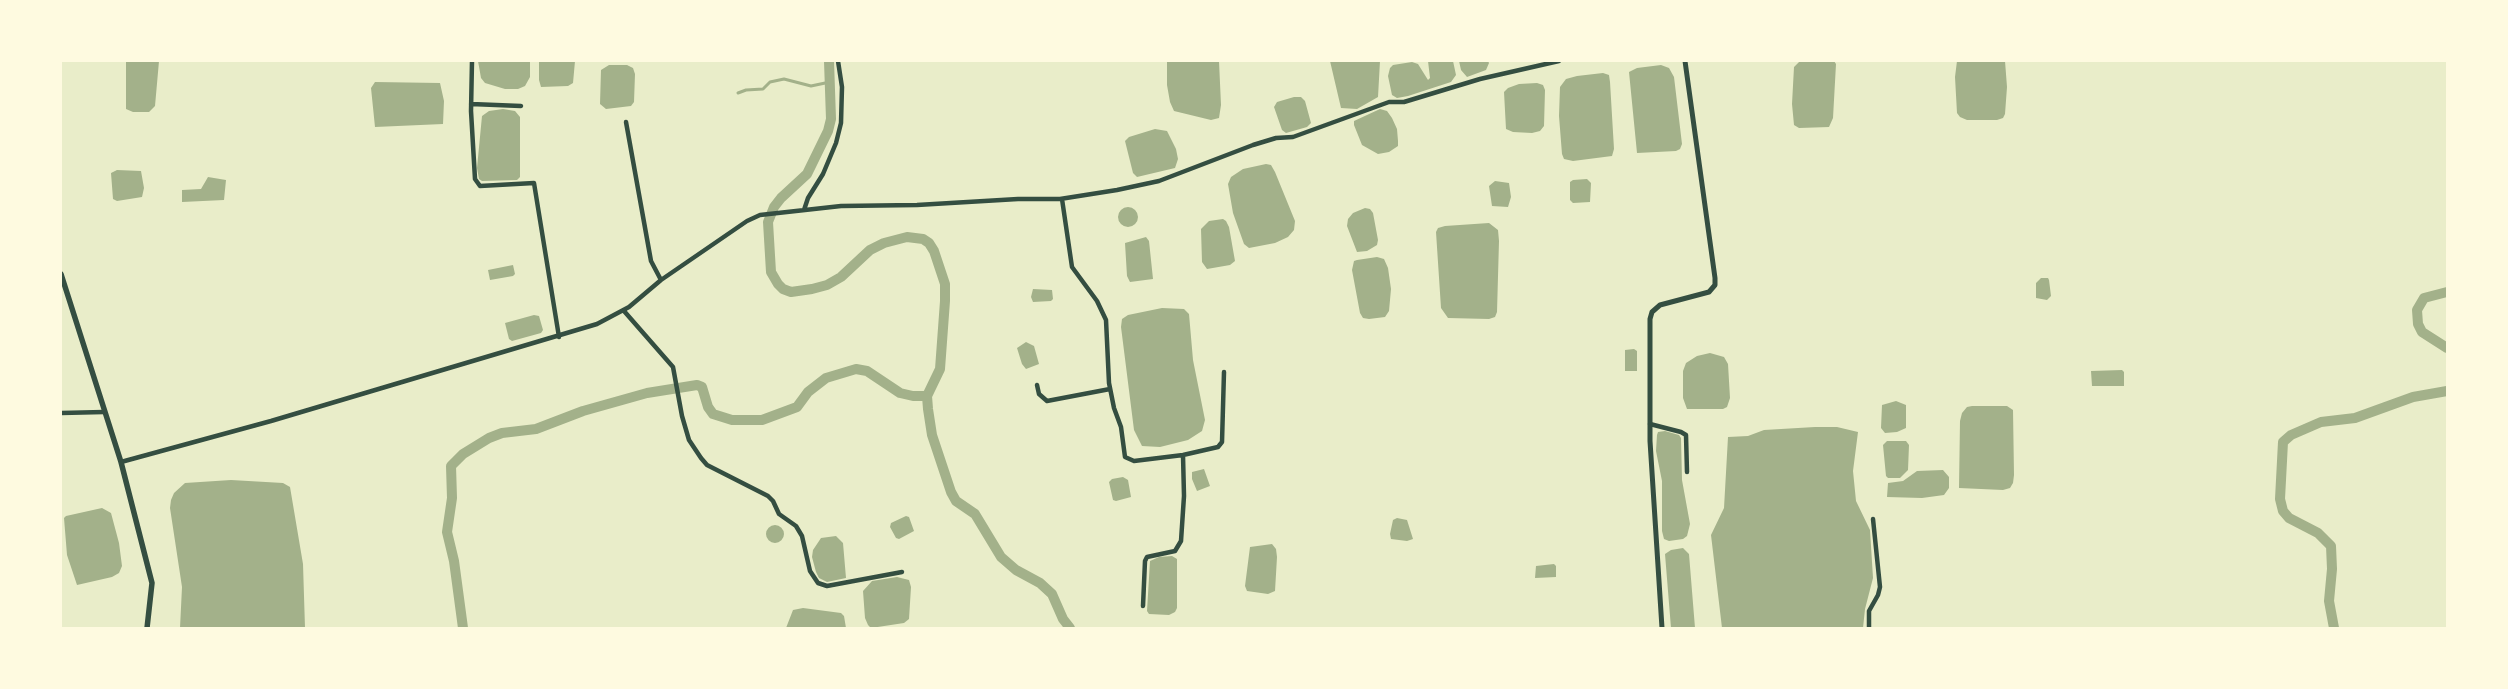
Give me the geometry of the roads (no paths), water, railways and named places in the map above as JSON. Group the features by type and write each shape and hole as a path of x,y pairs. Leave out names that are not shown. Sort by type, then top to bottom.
{"main road":[{"path":"61,274 121,462 152,583 147,628"}],"street":[{"path":"472,61 472,160 475,179 480,186 534,183 559,337"},
{"path":"804,210 808,198 823,174 836,143 841,123 842,87 838,61"},
{"path":"121,462 559,337 597,324 624,310 662,280 740,226 760,215 840,206 1062,199 1118,190 1158,181 1253,145 1276,138 1293,137 1389,102 1404,102 1480,79 1559,61"},
{"path":"1662,628 1650,424 1649,332 1652,312 1668,302 1710,292 1715,285 1685,61"},
{"path":"471,104 521,106"},
{"path":"626,122 651,261 662,280"},
{"path":"1062,199 1072,267 1097,301 1106,320 1110,389 1121,427 1125,457 1134,461 1183,456 1213,450 1222,442 1224,372"},
{"path":"624,310 673,367 689,440 701,458 707,465 768,496 774,502 779,514 796,526 802,536 810,571 818,583 827,586 902,572"},
{"path":"1036,385 1039,394 1047,401 1110,389"},
{"path":"61,413 104,412"},
{"path":"1650,424 1686,435 1687,472"},
{"path":"1143,606 1145,561 1147,557 1175,551 1181,541 1184,496 1183,456"},
{"path":"1870,628 1869,610 1878,595 1880,587 1873,519"}],"waterway":[{"path":"829,61 831,119 828,131 807,174 774,207 768,222 771,272 783,289 791,292 812,289 827,285 841,277 870,250 884,243 907,237 923,239 929,243 934,251 945,284 945,301 940,369 927,396 928,409 932,435 951,492 956,501 975,514 1001,557 1016,570 1040,583 1052,594 1063,619 1070,628"},
{"path":"738,93 746,90 763,89 770,82 784,79 811,86 830,82"},
{"path":"2447,292 2424,298 2417,310 2418,324 2422,332 2447,348"},
{"path":"463,628 454,561 447,532 452,498 451,466 463,454 489,438 502,433 536,429 583,411 647,393 697,385 702,387 708,407 713,414 732,420 762,420 797,407 808,392 826,378 856,369 867,371 900,393 913,396 927,396"},
{"path":"2334,628 2329,601 2332,569 2331,546 2318,533 2289,518 2283,511 2280,499 2283,442 2291,435 2321,422 2355,418 2413,397 2447,391"}]}
